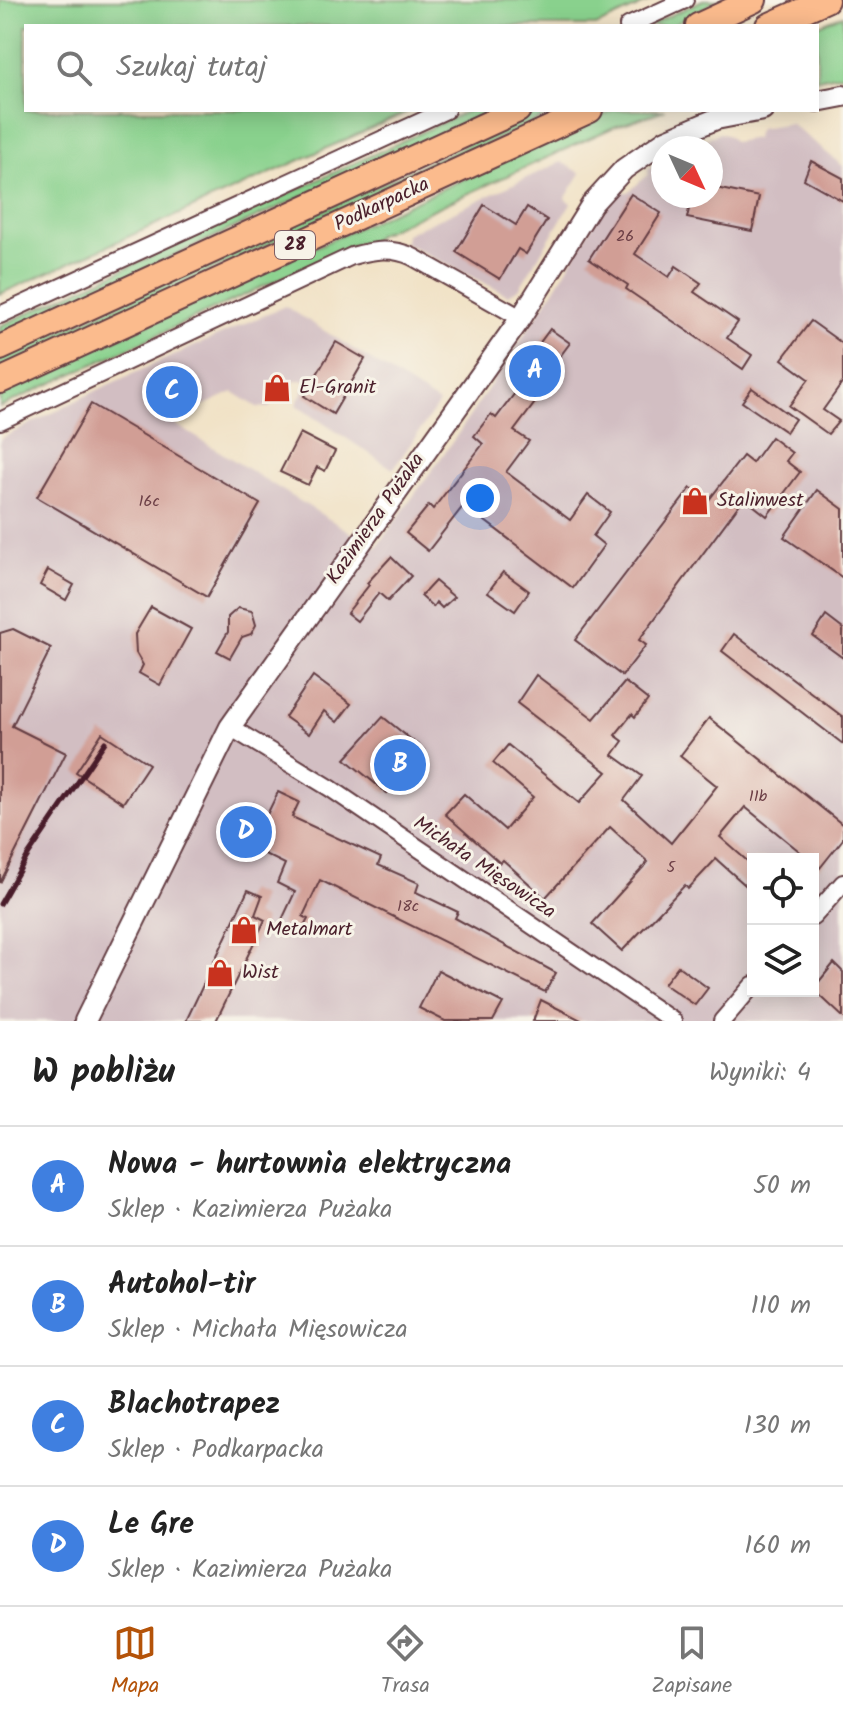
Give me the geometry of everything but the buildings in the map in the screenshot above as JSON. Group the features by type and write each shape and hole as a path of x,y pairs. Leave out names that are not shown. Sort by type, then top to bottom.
{"main road":[{"path":"702,24 754,0"},
{"path":"772,24 826,0"},
{"name":"Podkarpacka","path":"0,348 514,112"},
{"name":"Podkarpacka","path":"0,381 586,112"}],"street":[{"path":"632,24 685,0"},
{"path":"819,101 843,96"},
{"path":"0,315 442,112"},
{"name":"Kazimierza Pużaka","path":"85,1021 230,727 521,318 592,204 624,169 666,140 716,119 753,112"},
{"path":"0,421 339,262 377,250 402,252 413,257 521,318"},
{"name":"Michała Mięsowicza","path":"230,727 330,788 673,1021"},
{"path":"819,910 843,883"},
{"path":"722,1021 747,992"}],"shaded area":[{"path":"790,123 843,166 843,1021 0,1021 0,439 110,384 285,306 439,403 393,469 296,405 308,381 297,380 286,387 269,408 257,407 233,392 170,421 376,548 453,441 553,292 597,218 622,192 628,192 648,175 651,167 651,208 723,208 723,136 713,136 720,133 734,142 755,138 759,128"},
{"path":"561,162 581,173 565,199 571,203 519,289 508,295 405,243 406,234"}],"green space":[{"path":"0,0 653,0 600,24 24,24 24,112 408,112 0,294"},
{"path":"703,0 717,0 675,24 652,24"},
{"path":"843,15 843,74 819,79 819,25"},
{"path":"466,112 487,112 0,335 0,326"},
{"path":"538,112 556,112 0,368 0,359"},
{"path":"610,112 659,112 614,127 377,235 372,241 358,243 0,407 0,392"}],"railway":[{"path":"0,904 27,857 105,742"}],"place":[{"name":"Nowa - hurtownia elektryczna","path":"535,371"},
{"name":"El-Granit","path":"277,388"},
{"name":"Blachotrapez","path":"172,392"},
{"name":"Stalinwest","path":"695,501"},
{"name":"Autohol-tir","path":"400,765"},
{"name":"Le Gre","path":"246,832"},
{"name":"Metalmart","path":"244,930"},
{"name":"Wist","path":"220,973"}]}
